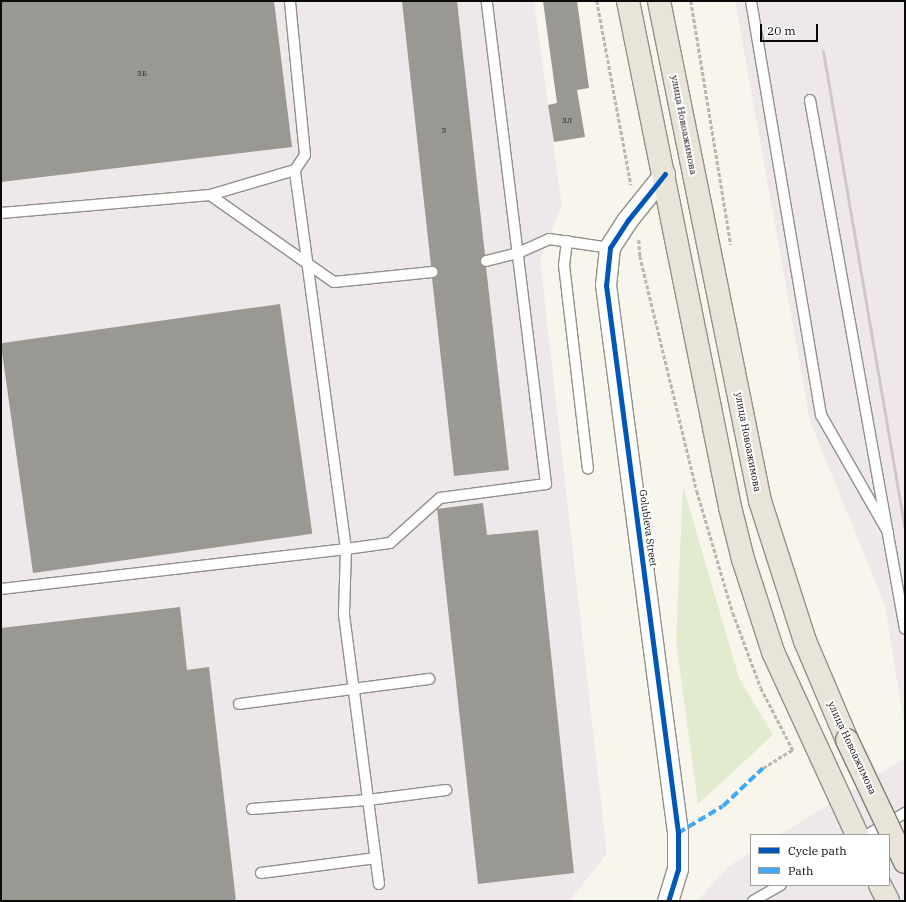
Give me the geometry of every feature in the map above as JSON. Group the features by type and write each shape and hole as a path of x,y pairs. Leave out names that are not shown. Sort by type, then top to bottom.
{"main road":[{"path":"628,1 665,174 730,507 743,559 774,652 818,754 857,834"},
{"name":"улица Новоажимова","path":"659,1 760,502 805,641 847,740 905,862"},
{"path":"880,886 888,901"}],"street":[{"name":"Golubleva Street","path":"665,174 610,248 606,284 678,833 678,869 668,901"}],"lane":[{"path":"1,213 210,195 295,170 305,155 290,1"},
{"path":"1,589 390,543 440,498 546,484 487,1"},
{"path":"664,26 670,1"},
{"path":"751,1 821,415 888,532"},
{"path":"810,100 905,629"},
{"path":"295,170 346,548 344,613 379,884"},
{"path":"210,195 334,282 432,272"},
{"path":"486,261 518,253 549,239 610,248"},
{"path":"567,241 564,265 588,469"},
{"path":"239,704 354,690 428,679"},
{"path":"252,809 368,800 446,790"},
{"path":"869,834 905,813"},
{"path":"262,873 376,858"},
{"path":"753,901 779,886"}],"path":[{"path":"597,1 636,212 640,256 697,491 734,613 758,680 797,755"},
{"path":"691,1 732,252"},
{"path":"763,768 793,749"}],"shaded area":[{"path":"1,1 534,1 562,206 540,259 607,854 570,900 1,901"},
{"path":"735,1 905,1 905,730 885,606 810,421"},
{"path":"905,758 905,901 697,901 728,867 750,853 750,886 890,886 890,834 781,834"}],"green space":[{"path":"683,486 739,678 773,735 698,804 676,642"}],"building":[{"path":"1,1 274,1 292,147 1,182"},
{"path":"402,1 457,1 485,255 480,262 486,267 509,470 454,476 432,278 438,271 431,266"},
{"path":"543,1 577,1 589,88 577,90 585,137 554,142 548,105 557,103"},
{"path":"280,304 312,534 33,573 1,343"},
{"path":"483,503 487,535 538,530 574,873 478,884 437,509"},
{"path":"180,607 187,670 209,667 236,901 1,901 1,628"}],"railway":[{"path":"823,51 905,531"}],"marked path":[{"path":"678,833 723,806 763,768"}],"cycle path":[{"path":"665,174 628,220 610,248 606,285 678,833 678,869 668,901"}]}
